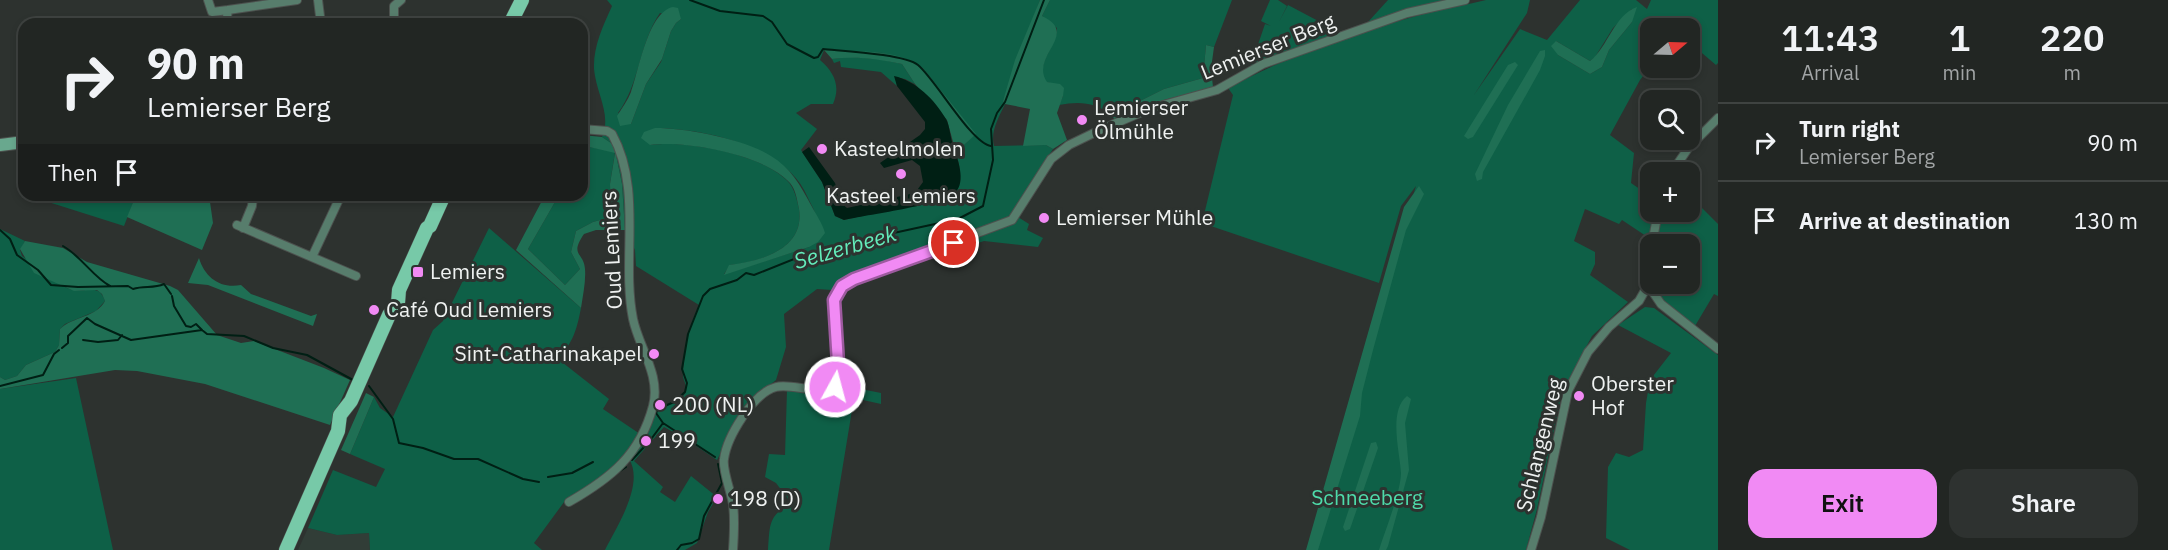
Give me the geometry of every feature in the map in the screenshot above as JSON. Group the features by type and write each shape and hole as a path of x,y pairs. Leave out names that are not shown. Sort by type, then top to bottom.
{"main road":[{"path":"513,18 522,0"},
{"path":"522,18 529,0"},
{"path":"427,228 425,223 433,201"},
{"path":"286,550 338,431 348,420 351,401 389,315 391,300 399,290 441,201"}],"street":[{"path":"208,0 212,12 297,0"},
{"path":"318,0 320,18"},
{"path":"394,18 394,6 400,0"},
{"name":"Lemierser Berg","path":"733,550 734,512 723,462 729,445 743,415 773,388 782,386 824,390 832,389 837,384 839,379 834,300 842,286 854,279 1012,220 1046,165 1069,145 1149,109 1217,90 1263,64 1407,13 1465,0"},
{"path":"227,18 228,10"},
{"path":"1679,162 1689,147 1718,118"},
{"name":"Oud Lemiers","path":"569,502 600,481 632,452 642,437 655,394 652,374 631,310 627,188 622,162 610,133 588,130"},
{"path":"0,145 18,143"},
{"path":"252,201 240,227 356,276"},
{"path":"312,257 338,201"},
{"path":"1639,301 1643,294"},
{"path":"1654,294 1718,349"},
{"path":"1639,301 1656,298"},
{"name":"Schlangenweg","path":"1531,550 1541,517 1568,391 1588,352 1609,327 1639,301"}],"shaded area":[{"path":"894,76 910,82 924,92 946,119 960,169 959,188 955,193 935,202 844,220 835,216 822,182 802,152 809,147 835,183 841,203 847,208 915,193 923,182 920,166 912,160 884,168 880,163 925,129 925,122 897,86"},
{"path":"308,528 337,535 369,533 370,550 298,550"}],"green space":[{"path":"607,0 1040,0 1003,101 1005,104 996,125 993,141 994,146 1046,145 1053,149 1010,218 851,277 832,290 817,289 784,314 786,347 776,380 745,405 717,460 664,427 634,461 663,487 660,492 675,502 691,476 717,497 708,512 697,543 685,550 605,550 622,518 631,493 634,481 629,459 642,443 657,407 660,408 676,401 686,392 683,376 685,356 690,330 699,305 636,266 635,250 625,230 622,184 614,145 602,137 605,120 594,69 597,45 612,6","holes":["660,13 681,19 671,31 661,62 646,84 631,124 618,113 631,89 648,37","824,50 883,53 923,68 975,134 964,145 955,149 960,174 957,185 948,197 844,220 835,216 822,182 801,150 817,129 796,113 811,104 833,104 836,91 835,80 820,60","655,128 675,129 720,137 764,153 782,165 797,180 812,206 815,219 809,247 724,274 730,265 767,256 788,243 799,223 799,209 792,187 787,180 771,169 738,155 701,147 650,145"]},
{"path":"1040,0 1050,0 1042,16 1053,23 1057,30 1056,38 1044,63 1043,72 1047,82 1060,84 1064,88 1057,113 1067,140 1053,149 1046,145 1023,146 1030,109 1005,104 1003,101 1015,60"},
{"path":"1050,0 1232,0 1214,47 1206,45 1203,78 1164,89 1112,115 1099,107 1087,104 1059,105 1063,96 1055,84 1046,82 1043,75 1044,62 1054,42 1057,28 1042,16"},
{"path":"1270,0 1278,0 1287,6 1279,22 1288,5 1341,33 1250,68 1265,24 1271,26 1261,21"},
{"path":"1388,0 1456,0 1368,22"},
{"name":"Schneeberg","path":"1486,0 1530,0 1527,13 1474,95 1520,29 1547,40 1580,0 1636,0 1647,9 1651,0 1718,0 1718,63 1716,65 1700,51 1700,18 1640,18 1642,78 1610,135 1634,153 1631,183 1640,189 1640,222 1652,222 1650,234 1643,234 1622,220 1619,224 1585,209 1574,241 1595,252 1595,264 1590,275 1628,302 1592,336 1562,392 1526,550 1310,550 1416,186 1401,206 1379,283 1202,223 1233,95 1228,88 1300,55 1351,36 1427,13","holes":["1632,9 1632,22 1609,50 1602,67 1590,74 1558,55 1556,41 1590,61 1595,57 1613,28"]},
{"path":"673,7 678,8 681,19 671,31 662,59 646,84 631,124 620,126 617,116 631,92 651,30 664,11"},
{"path":"1637,7 1632,22 1609,50 1602,67 1590,74 1558,55 1551,46 1556,41 1590,61 1602,48 1622,17"},
{"path":"1206,45 1214,47 1211,69 1213,87 1164,100 1114,119 1112,115 1164,89 1203,78"},
{"path":"824,50 888,54 901,57 923,68 976,134 964,145 955,149 947,120 915,84 902,64 867,58 832,59"},
{"path":"1545,50 1540,70 1483,172 1482,179 1477,181 1475,174 1508,105 1540,51"},
{"path":"849,57 879,59 902,64 915,84 895,77 897,86 881,72 841,67 840,61 834,63 832,59"},
{"path":"1515,62 1518,65 1473,137 1468,139 1464,136 1508,65"},
{"path":"655,128 683,130 731,140 746,144 778,160 803,191 825,233 818,242 809,247 724,275 729,265 767,256 788,243 799,223 799,209 794,189 779,173 744,157 703,147 650,145 641,138 644,132"},
{"path":"588,136 602,137 614,145 622,184 625,230 596,230 584,234 580,241 577,250 584,264 585,274 581,308 516,250 542,201 556,201 528,249 565,285 580,269 571,252 576,231 593,222 611,217 610,184 615,153 588,147"},
{"path":"588,147 615,152 610,184 611,217 593,222 576,231 571,252 580,269 565,285 528,249 556,201 588,201"},
{"path":"1419,186 1424,194 1406,230 1362,393 1360,416 1318,550 1306,550 1404,207"},
{"path":"45,201 134,201 124,226"},
{"path":"134,201 210,201 213,223 202,250 127,217"},
{"path":"1700,205 1718,224 1718,296 1714,294 1695,326 1662,300 1658,294 1700,294 1700,234 1657,234 1660,222 1700,222"},
{"path":"1018,217 1029,224 1027,230 1043,238 1038,247 984,241 874,277 874,274 914,260 918,261 998,230 1011,224"},
{"path":"489,228 581,308 574,335 558,359 609,399 603,409 640,434 629,452 605,474 577,495 567,498 534,543 542,550 370,550 369,533 337,535 308,528 333,470 376,487 385,469 350,454 374,397 380,408 393,417 433,330 443,321"},
{"path":"0,229 25,241 20,250 22,256 54,280 73,290 96,290 105,301 96,311 65,324 60,329 59,345 55,352 26,365 17,376 5,380 0,377"},
{"path":"25,241 63,248 87,262 170,286 178,290 217,335 241,343 254,341 350,380 330,425 205,384 137,371 115,370 0,389 0,377 5,380 17,376 26,365 55,352 59,345 60,329 90,314 105,301 97,290 74,291 34,273 20,249"},
{"path":"199,258 205,271 221,283 241,285 251,294 311,316 317,314 313,326 208,285 188,283"},
{"path":"1645,307 1654,308 1718,355 1718,550 1630,550 1606,538 1608,467 1616,453 1629,457 1643,450 1650,380 1671,353 1618,325"},
{"path":"76,378 113,550 0,550 0,389"},
{"path":"841,385 881,393 881,404 854,398 829,550 768,550 769,534 774,517 791,503 776,483 765,477 769,454 785,455 787,390 833,393"},
{"path":"366,393 374,397 350,454 341,450"},
{"path":"1407,396 1411,399 1405,423 1409,470 1388,546 1386,550 1379,550 1400,481 1396,422 1401,403"},
{"path":"1376,442 1378,448 1350,529 1345,531 1343,527 1371,443"}],"waterway":[{"path":"690,0 720,11 763,16 772,22 787,44 814,58 818,57 823,49 911,61 925,73 974,134 991,146"},
{"name":"Selzerbeek","path":"715,457 663,423 656,413 658,409 674,402 685,392 687,383 682,369 688,334 703,296 710,289 737,280 746,273 754,275 809,253 832,250 843,244 958,219 983,206 993,160 991,129 997,113 1005,102 1044,0"},
{"path":"0,230 10,239 17,255 38,270 51,285 128,286 133,289 164,284 171,294"},
{"path":"63,246 110,286"},
{"path":"172,296 174,306 186,326 191,327 196,324 202,330"},
{"path":"62,348 68,343 68,336 87,318 131,340 202,330 207,334 244,336 273,348 307,355 353,380"},
{"path":"83,340 98,342 118,340 122,335"},
{"path":"0,386 43,375 54,354 59,350"},
{"path":"369,386 393,419 399,443 423,448 454,459 478,459 523,479 539,482"},
{"path":"649,442 663,423"},
{"path":"632,460 645,446"},
{"path":"548,477 572,473 593,462"},
{"name":"Selzerbeek","path":"677,550 681,545 699,539 704,516 722,483 718,464"},
{"path":"620,471 626,467"}],"place":[{"name":"Lemierser Ölmühle","path":"1082,120"},
{"name":"Kasteelmolen","path":"822,149"},
{"name":"Kasteel Lemiers","path":"901,174"},
{"name":"Lemierser Mühle","path":"1044,218"},
{"name":"Lemiers","path":"418,272"},
{"name":"Café Oud Lemiers","path":"374,310"},
{"name":"Sint-Catharinakapel","path":"654,354"},
{"name":"Oberster Hof","path":"1579,396"},
{"name":"200 (NL)","path":"660,405"},
{"name":"199","path":"646,441"},
{"name":"198 (D)","path":"718,499"}],"route":[{"path":"835,387 839,379 834,300 842,286 854,279 954,243"}]}
